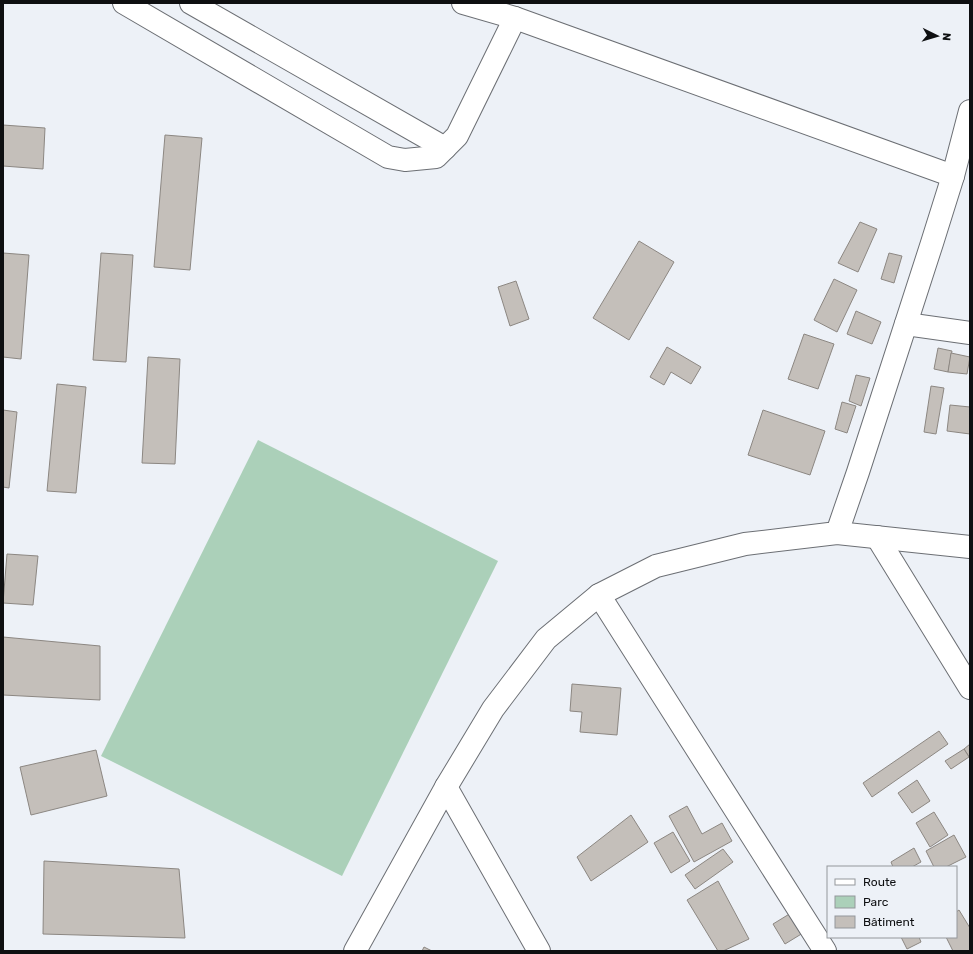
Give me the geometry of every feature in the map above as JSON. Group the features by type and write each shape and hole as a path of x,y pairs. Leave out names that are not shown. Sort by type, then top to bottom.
{"street":[{"path":"124,3 388,157 405,160 436,157 457,136 515,18"},
{"path":"191,3 445,148"},
{"path":"463,3 515,18 953,176"},
{"path":"837,533 953,176 970,111"},
{"path":"906,324 970,333"},
{"path":"355,951 446,787 493,709 546,639 599,595 656,566 745,544 837,533 970,547"},
{"path":"877,537 970,688"},
{"path":"599,595 825,951"},
{"path":"446,787 539,951"}],"green space":[{"path":"258,440 498,561 342,876 101,756"}],"building":[{"path":"3,125 45,128 43,169 3,166"},
{"path":"165,135 202,138 190,270 154,267"},
{"path":"860,222 877,229 858,272 838,263"},
{"path":"639,241 674,262 629,340 593,318"},
{"path":"3,253 29,255 21,359 3,357"},
{"path":"101,253 133,255 126,362 93,360"},
{"path":"889,253 902,256 894,283 881,279"},
{"path":"834,279 857,290 837,332 814,320"},
{"path":"516,281 529,319 510,326 498,287"},
{"path":"856,311 881,322 872,344 847,334"},
{"path":"804,334 834,344 818,389 788,379"},
{"path":"667,347 701,367 691,384 671,372 664,385 650,377"},
{"path":"938,348 952,351 948,372 934,369"},
{"path":"951,353 970,357 967,374 948,372"},
{"path":"148,357 180,359 175,464 142,463"},
{"path":"856,375 870,378 861,406 849,401"},
{"path":"57,384 86,387 76,493 47,491"},
{"path":"931,386 944,388 936,434 924,432"},
{"path":"842,402 856,406 847,433 835,429"},
{"path":"950,405 970,407 970,434 947,431"},
{"path":"3,410 17,412 9,488 3,487"},
{"path":"763,410 825,431 810,475 748,455"},
{"path":"7,554 38,556 33,605 3,603"},
{"path":"3,637 100,646 100,700 3,695"},
{"path":"572,684 621,688 617,735 580,732 582,712 570,711"},
{"path":"939,731 948,744 872,797 863,783"},
{"path":"970,744 970,758 964,749"},
{"path":"964,749 969,757 951,769 945,761"},
{"path":"96,750 107,796 31,815 20,767"},
{"path":"917,780 930,801 912,813 898,793"},
{"path":"687,806 702,834 722,823 732,841 694,862 669,816"},
{"path":"934,812 948,835 930,847 916,823"},
{"path":"631,815 648,842 591,881 577,857"},
{"path":"673,832 690,861 671,873 654,843"},
{"path":"954,835 966,857 948,866 934,866 926,851"},
{"path":"914,848 921,862 914,866 893,866 891,862"},
{"path":"723,849 733,862 695,889 685,875"},
{"path":"44,861 179,869 185,938 43,934"},
{"path":"718,881 749,939 723,951 718,951 687,900"},
{"path":"959,910 970,928 970,951 953,951 946,938 957,938 957,911"},
{"path":"791,913 803,933 785,944 773,924"},
{"path":"902,938 919,938 921,942 907,949"},
{"path":"424,947 432,951 422,951"}]}
